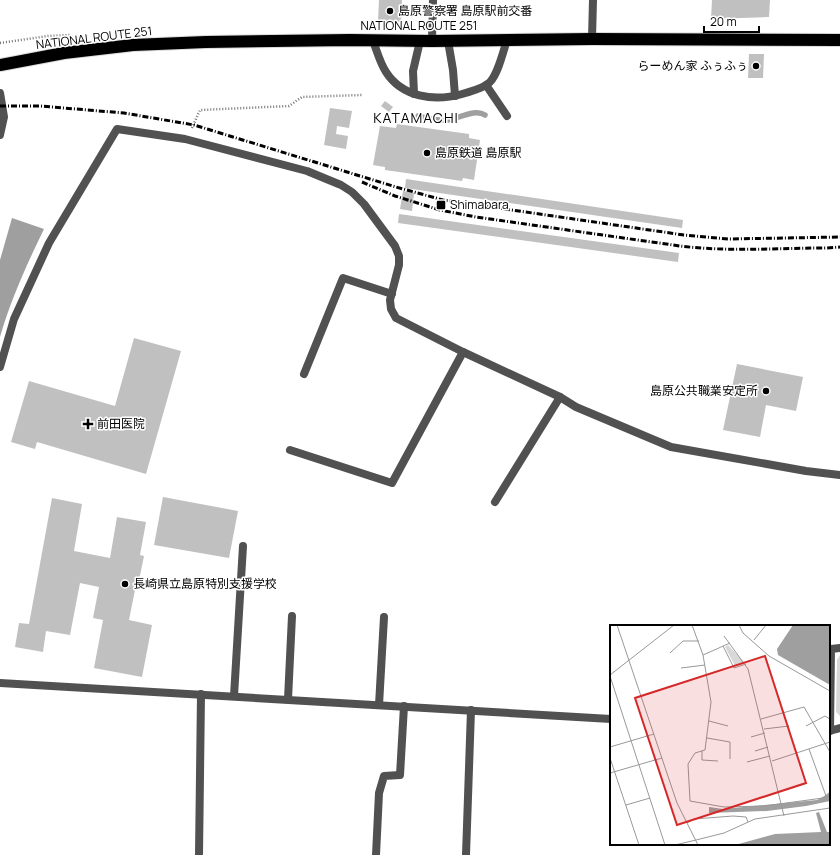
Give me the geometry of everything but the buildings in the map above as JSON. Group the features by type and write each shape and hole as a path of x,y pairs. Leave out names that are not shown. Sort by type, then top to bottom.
{"highway":[{"name":"NATIONAL ROUTE 251","path":"0,65 64,53 133,45 214,42 592,39 840,40"}],"street":[{"path":"414,94 413,71 426,41 433,0"},
{"path":"592,39 593,0"},
{"path":"373,41 386,72 400,88 425,97 455,96 491,82 495,76 507,40"},
{"path":"448,41 453,70 455,96"},
{"path":"486,85 507,116"},
{"path":"0,93 4,117 0,135"},
{"path":"0,367 14,319 49,243 117,129 185,139 307,171 341,185 352,192 364,204 395,246 399,256 399,265 390,300 391,309 396,318 463,352 560,397 576,407 671,447 806,471 840,475"},
{"path":"304,374 343,278 392,294"},
{"path":"290,450 392,483 463,352"},
{"path":"495,502 560,397"},
{"path":"234,696 243,546"},
{"path":"288,699 292,616"},
{"path":"378,705 384,617"},
{"path":"830,690 831,649 840,648"},
{"path":"0,683 610,719"},
{"path":"199,855 201,694"},
{"path":"376,855 379,794 384,776 400,775 404,706"},
{"path":"466,855 471,710"},
{"path":"830,731 840,728"}],"path":[{"path":"185,139 194,125 200,110 289,106 302,97 362,95"}],"shaded area":[{"path":"12,218 44,229 9,309 0,337 0,260"},
{"path":"840,655 840,716 836,712 837,660"}],"waterway":[{"path":"418,116 444,120 471,113 481,113 485,115"}],"railway":[{"path":"0,106 40,106 124,113 194,125 443,200 684,235 728,239 840,237"},
{"path":"362,182 395,196 440,210 476,217 680,246 716,249 840,247"}],"place":[{"name":"島原警察署 島原駅前交番","path":"390,11"},
{"name":"らーめん家 ふぅふぅ","path":"756,66"},
{"name":"島原鉄道 島原駅","path":"427,153"},
{"name":"Shimabara","path":"441,205"},
{"name":"島原公共職業安定所","path":"766,391"},
{"name":"前田医院","path":"88,424"},
{"name":"長崎県立島原特別支援学校","path":"125,584"}],"district":[{"name":"KATAMACHI","path":"416,118"}]}
